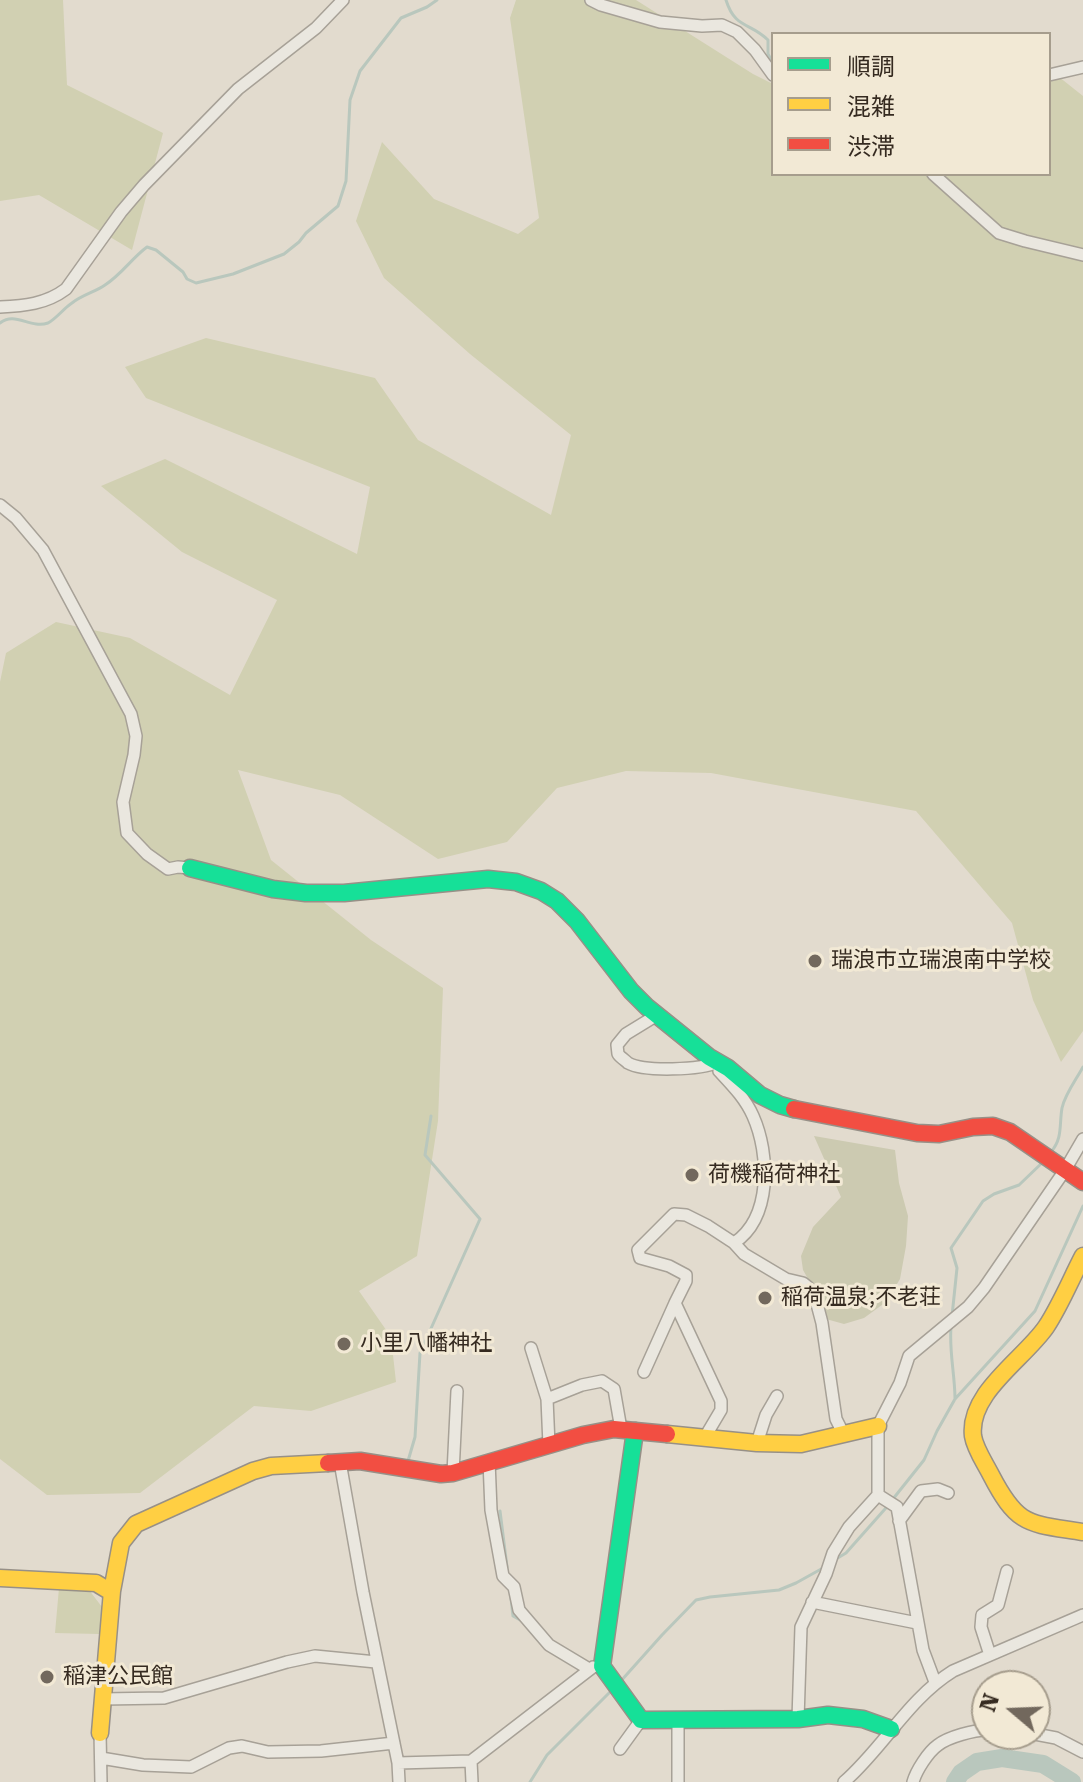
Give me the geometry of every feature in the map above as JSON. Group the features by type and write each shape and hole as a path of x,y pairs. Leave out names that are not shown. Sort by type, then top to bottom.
{"street":[{"path":"0,307 35,304 66,289 144,185 238,89 316,28 343,0"},
{"path":"591,0 660,22 722,25 737,32 771,72"},
{"path":"1051,75 1083,67"},
{"path":"935,176 999,233 1083,255"},
{"path":"0,505 16,518 43,550 131,714 136,736 123,802 127,833 147,854 168,869 190,868 273,889 306,893 344,893 488,879 516,882 557,901 577,921 631,991 760,1095 806,1113 917,1133 939,1134 993,1126 1010,1132 1083,1182"},
{"path":"657,1015 626,1034 617,1045 618,1054 627,1063 662,1068 719,1063"},
{"path":"719,1063 719,1071 741,1093 754,1117 765,1170 762,1198 751,1227 734,1243"},
{"path":"798,1719 801,1627 833,1553 849,1527 878,1495 878,1426 900,1383 909,1356 958,1315 984,1288 1083,1139"},
{"path":"644,1372 686,1275 669,1266 640,1258 638,1250 674,1214 686,1215 786,1279 808,1287 822,1323 836,1419 844,1435"},
{"path":"1083,1256 1046,1327 980,1401 973,1419 973,1439 1004,1500 1016,1514 1034,1524 1083,1532"},
{"path":"675,1303 721,1401 721,1410 705,1437"},
{"path":"531,1348 547,1399 549,1445"},
{"path":"398,1763 471,1761 596,1667 628,1430 614,1389 602,1381 582,1385 547,1399"},
{"path":"453,1473 457,1391"},
{"path":"757,1443 766,1415 777,1396"},
{"path":"101,1782 100,1733 111,1592 119,1546 136,1524 253,1471 271,1466 360,1461 441,1474 606,1430 801,1444 878,1426"},
{"path":"489,1461 491,1510 503,1576 514,1587 519,1610 549,1645 596,1667 617,1685 641,1720"},
{"path":"340,1462 376,1662 398,1763 399,1782"},
{"path":"899,1521 921,1491 938,1489 948,1493"},
{"path":"878,1495 897,1507 917,1623 935,1682"},
{"path":"990,1655 981,1627 982,1615 998,1605 1007,1571"},
{"path":"0,1578 96,1583 111,1592"},
{"path":"812,1602 917,1623"},
{"path":"844,1782 860,1768 935,1682 953,1671 1083,1615"},
{"path":"103,1699 164,1698 315,1656 376,1662"},
{"path":"641,1720 798,1719 828,1715 863,1719 891,1729"},
{"path":"678,1719 678,1782"},
{"path":"620,1749 641,1720"},
{"path":"913,1782 916,1772 939,1744 971,1732"},
{"path":"1051,1737 1083,1752"},
{"path":"101,1758 143,1765 191,1767 229,1748 242,1746 268,1752 321,1751 394,1743"},
{"path":"471,1761 472,1782"}],"green space":[{"path":"0,0 63,0 67,85 163,133 132,250 39,195 0,201"},
{"path":"516,0 636,0 771,83 771,176 1051,176 1051,71 1083,96 1083,1031 1061,1062 1033,1000 1012,923 916,811 711,773 626,771 557,788 507,842 438,859 340,795 238,770 271,860 371,940 443,988 438,1121 417,1256 359,1291 391,1337 396,1382 311,1411 254,1406 140,1493 47,1495 0,1459 0,682 6,653 56,622 130,638 230,695 277,600 182,552 101,486 165,459 357,554 370,487 146,398 125,367 206,338 375,378 418,440 551,515 571,435 470,354 384,278 356,221 382,142 434,199 518,234 539,218 510,18"},
{"path":"59,1588 89,1590 102,1607 99,1634 55,1633"}],"shaded area":[{"path":"814,1136 895,1150 899,1183 908,1216 900,1279 886,1302 864,1318 844,1324 826,1319 820,1300 803,1270 801,1256 813,1227 841,1197"}],"waterway":[{"path":"0,323 11,319 48,323 76,300 111,281 147,247 156,250 187,279 196,283 233,274 284,254 338,206 346,181 350,100 360,71 401,18 437,0"},
{"path":"726,0 738,21 768,40 771,59"},
{"path":"1051,1152 1059,1136 1063,1103 1083,1067"},
{"path":"408,1461 415,1437 420,1353 480,1219 425,1155 431,1116"},
{"path":"952,1316 957,1268 951,1248 983,1201 1019,1185 1044,1161"},
{"path":"836,1559 846,1553 924,1460 955,1399 1035,1311 1083,1206"},
{"path":"951,1327 955,1399"},
{"path":"500,1511 507,1567"},
{"path":"620,1682 696,1600 779,1590 823,1568"},
{"path":"511,1598 513,1616 522,1621"},
{"path":"530,1782 547,1755 612,1690"},
{"path":"955,1782 961,1773 977,1762 1002,1758 1043,1764 1072,1782"}],"traffic: fast":[{"path":"190,868 273,889 306,893 344,893 488,879 516,882 541,891 557,901 577,921 647,1007 760,1095 794,1109"},
{"path":"635,1431 602,1666 641,1720 798,1719 828,1715 863,1719 891,1729"}],"traffic: slow":[{"path":"1083,1256 1046,1327 999,1377 979,1405 973,1436 1000,1492 1017,1514 1037,1524 1083,1532"},
{"path":"667,1434 801,1444 878,1426"},
{"path":"100,1733 112,1591 121,1543 136,1524 253,1471 271,1466 328,1463"},
{"path":"0,1578 96,1583 111,1592"}],"traffic: jam":[{"path":"794,1109 917,1133 939,1134 993,1126 1010,1132 1083,1182"},
{"path":"328,1463 360,1461 441,1474 453,1473 614,1429 667,1434"}],"place":[{"name":"瑞浪市立瑞浪南中学校","path":"815,961"},
{"name":"荷機稲荷神社","path":"692,1175"},
{"name":"稲荷温泉;不老荘","path":"765,1298"},
{"name":"小里八幡神社","path":"344,1344"},
{"name":"稲津公民館","path":"47,1677"}]}
